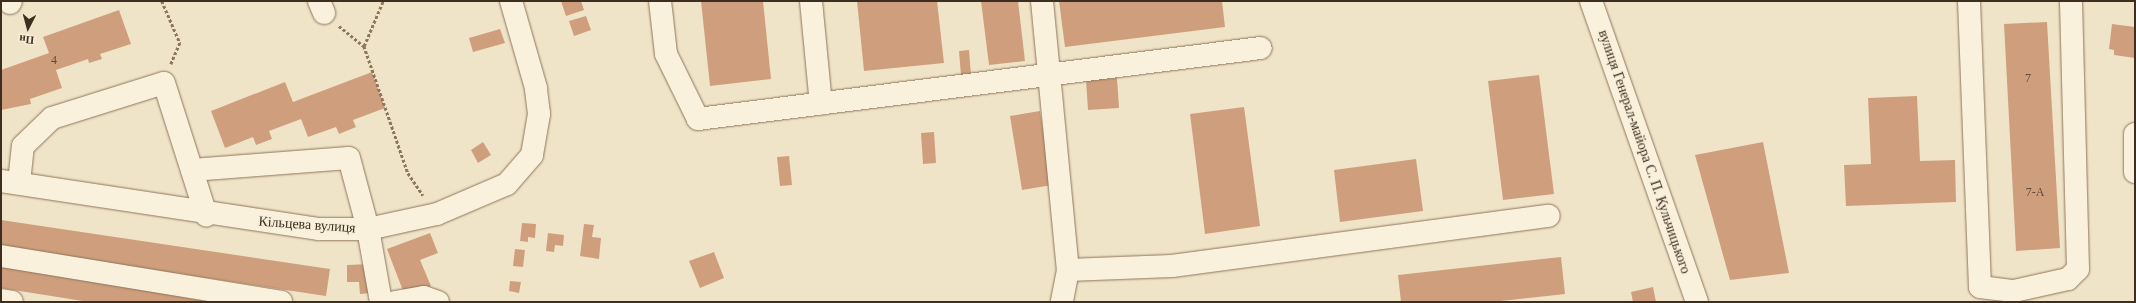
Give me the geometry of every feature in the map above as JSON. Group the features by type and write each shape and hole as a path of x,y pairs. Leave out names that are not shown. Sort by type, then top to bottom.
{"street":[{"name":"Кільцева вулиця","path":"10,182 206,214 319,229 368,229 437,214 507,184 532,155 538,136 538,107 511,1"},
{"path":"660,1 666,54 698,119 1262,48"},
{"path":"810,1 821,104"},
{"path":"1042,1 1051,75 1068,270 1062,302"},
{"name":"вулиця Генерал-майора С. П. Кульчицького","path":"1591,1 1697,302"},
{"path":"1969,1 1980,287 2014,291 2068,279 2078,269 2071,1"},
{"path":"10,182 23,146 52,118 164,83 206,214"},
{"path":"2135,134 2135,172"},
{"path":"192,170 349,158 368,229 381,302"},
{"path":"1068,270 1172,266 1549,216"},
{"path":"1,256 282,302"},
{"path":"396,302 424,297 438,302"},
{"path":"1,300 12,302"}],"path":[{"path":"162,1 180,43 164,83"},
{"path":"364,46 383,1"},
{"path":"321,7 364,46 408,173 437,214"}],"building":[{"path":"561,1 581,1 584,10 566,16"},
{"path":"701,1 763,1 771,79 710,86"},
{"path":"857,1 937,1 944,63 864,71"},
{"path":"981,1 1018,1 1025,61 989,65"},
{"path":"1059,1 1222,1 1225,27 1065,47"},
{"path":"119,10 131,44 100,54 102,59 89,63 88,59 56,70 62,88 30,99 31,104 1,110 1,70 49,53 43,37"},
{"path":"586,16 591,30 574,36 569,21"},
{"path":"2047,22 2060,248 2016,251 2004,24"},
{"path":"2112,24 2135,27 2135,58 2114,55 2114,50 2109,49"},
{"path":"500,29 505,43 473,52 469,38"},
{"path":"969,50 971,75 961,76 959,51"},
{"path":"372,72 385,108 353,120 356,127 339,134 336,127 308,137 301,119 269,131 272,139 256,145 253,137 225,148 211,111 285,82 293,102"},
{"path":"1539,75 1554,194 1503,200 1488,81"},
{"path":"1117,78 1119,108 1088,110 1086,80"},
{"path":"1917,96 1920,161 1955,160 1956,202 1846,206 1844,165 1871,164 1868,98"},
{"path":"1244,107 1260,226 1205,234 1190,114"},
{"path":"1040,111 1052,185 1022,190 1010,116"},
{"path":"934,132 936,163 923,164 921,133"},
{"path":"483,142 491,155 478,163 471,150"},
{"path":"1763,142 1789,273 1730,280 1695,155"},
{"path":"789,156 792,185 780,186 777,157"},
{"path":"1416,159 1423,211 1340,222 1334,170"},
{"path":"1,220 330,269 326,296 1,247"},
{"path":"522,223 536,224 535,238 528,237 528,242 520,241"},
{"path":"584,224 594,225 592,237 601,238 599,259 580,256"},
{"path":"430,233 438,253 420,260 431,286 405,296 387,249"},
{"path":"548,233 564,235 563,246 555,245 554,252 546,251"},
{"path":"515,249 525,250 523,267 513,266"},
{"path":"714,252 724,278 700,288 689,261"},
{"path":"1561,257 1565,294 1492,302 1401,302 1398,275"},
{"path":"370,264 371,293 360,294 359,282 347,282 347,265"},
{"path":"1,266 227,302 89,302 1,288"},
{"path":"510,281 521,282 519,293 509,291"},
{"path":"1653,287 1656,302 1633,302 1631,292"}]}
